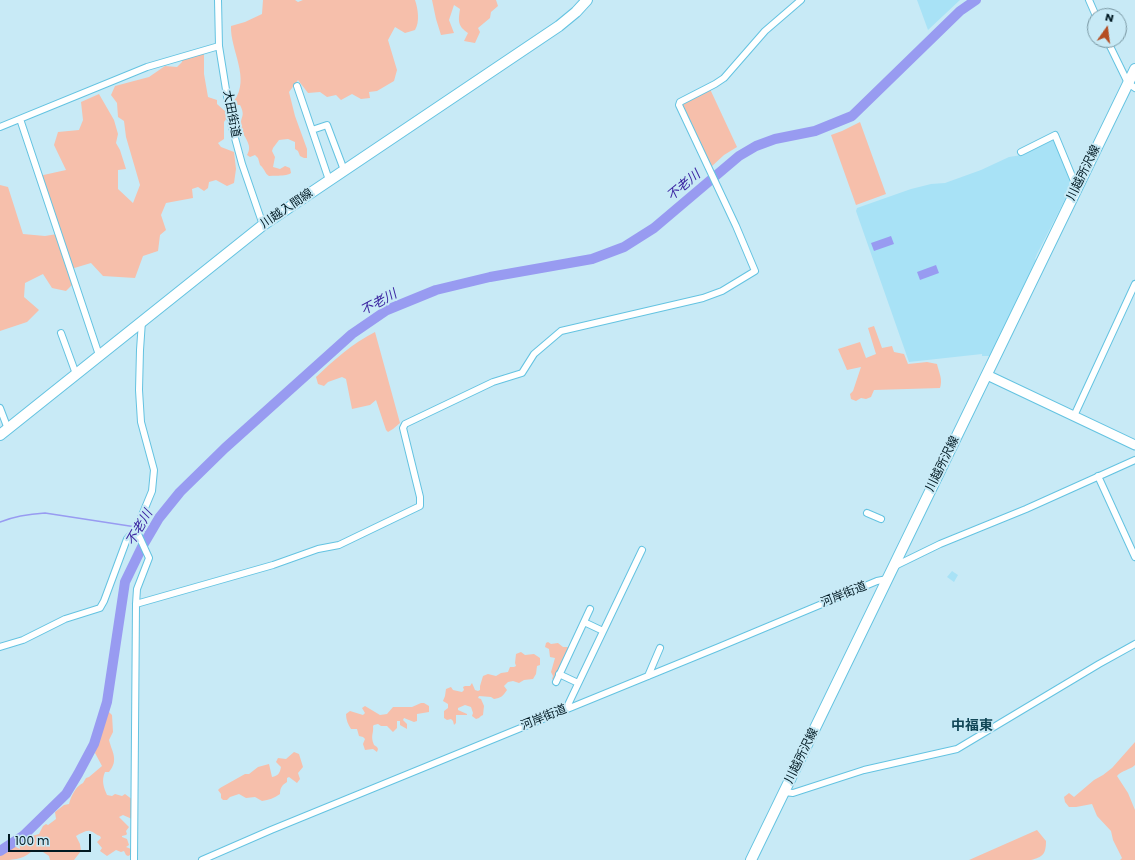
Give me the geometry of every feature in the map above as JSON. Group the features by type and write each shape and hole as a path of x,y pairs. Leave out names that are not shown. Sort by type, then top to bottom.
{"main road":[{"name":"川越入間線","path":"4,432 263,224 559,26 576,12 587,0"},
{"name":"川越所沢線","path":"751,860 1079,184 1132,85 1135,69"}],"street":[{"name":"大田街道","path":"218,0 219,46 232,127 242,164 263,224"},
{"path":"136,604 273,565 318,549 339,544 420,506 420,497 403,428 405,424 493,382 522,373 534,354 560,331 703,298 722,291 755,271 736,226 678,104 724,78 765,31 802,0"},
{"path":"0,128 147,66 219,46"},
{"path":"1111,48 1132,85"},
{"path":"297,86 329,180"},
{"path":"20,119 99,355"},
{"path":"312,130 327,124 344,170"},
{"path":"1021,152 1055,135 1074,181 1079,184"},
{"path":"1074,416 1135,284"},
{"path":"134,860 136,604 137,589 149,558 138,534 138,525 152,491 154,470 141,422 139,390 142,321"},
{"path":"61,333 76,374"},
{"path":"986,375 1135,445"},
{"path":"0,408 4,432"},
{"path":"893,566 940,544 1026,509 1135,460"},
{"path":"1098,476 1135,557"},
{"path":"867,513 881,519"},
{"path":"0,647 23,640 65,619 100,608 127,539 132,533 138,534"},
{"path":"566,709 642,550"},
{"name":"河岸街道","path":"202,860 285,824 877,581 887,579"},
{"path":"556,682 590,609"},
{"path":"584,622 603,631"},
{"path":"784,792 793,793 864,770 957,749 1135,644"},
{"path":"648,676 660,648"},
{"path":"560,674 578,683"}],"shaded area":[{"path":"263,0 295,0 298,2 303,0 415,0 418,11 418,23 415,30 405,33 395,27 388,40 397,70 394,81 377,91 369,92 370,98 361,99 352,94 341,100 336,95 327,97 320,92 308,93 298,80 289,92 295,116 307,149 307,158 300,156 298,151 295,149 295,142 288,139 279,140 272,151 275,157 273,167 280,169 285,166 290,168 291,173 283,175 269,176 260,165 258,158 255,155 250,157 247,155 249,147 241,126 243,112 240,105 235,105 234,101 239,92 241,83 233,45 231,26 245,22 262,14"},
{"path":"432,0 496,0 498,6 491,12 490,18 478,28 480,32 475,43 464,41 468,33 462,28 460,23 460,9 454,5 449,20 454,33 441,35"},
{"path":"917,0 960,0 928,30"},
{"path":"204,53 204,74 208,97 217,100 217,104 226,112 228,116 224,122 224,139 218,143 221,147 234,152 236,169 234,183 227,186 216,180 209,182 208,188 204,191 198,187 192,189 193,198 166,203 161,215 166,230 160,235 158,251 143,256 135,278 103,276 91,263 71,269 74,283 66,291 52,288 43,274 25,283 24,297 39,310 27,322 0,331 0,185 8,187 23,234 45,236 57,234 39,176 66,170 54,145 58,132 79,130 83,120 81,102 99,94 114,120 118,134 116,143 120,150 126,169 118,170 118,189 133,203 140,185 126,137 124,121 118,117 117,103 111,95 115,86 149,77 165,66 177,67 182,62 183,57"},
{"path":"710,89 737,147 724,155 711,167 682,106 683,103"},
{"path":"860,122 886,194 856,205 831,135"},
{"path":"1053,139 1055,140 1073,184 1037,254 1036,260 990,356 982,356 982,354 909,362 856,211 857,208 911,189 931,184 945,183 981,170 1009,157 1022,155"},
{"path":"874,326 882,348 892,346 894,352 904,354 908,364 927,362 937,364 941,379 940,388 874,390 871,397 866,399 861,398 856,401 851,399 850,394 853,391 861,367 847,370 838,349 860,342 866,358 876,354 868,328"},
{"path":"375,332 400,423 388,432 376,400 370,405 352,409 346,379 342,377 328,382 324,386 318,384 316,377 351,347"},
{"path":"952,571 958,575 954,582 947,577"},
{"path":"548,642 551,644 558,643 563,647 568,647 570,649 566,669 555,681 552,679 553,676 551,672 555,658 550,657 549,649 545,647 546,643"},
{"path":"521,652 525,655 534,654 540,658 540,665 537,666 536,674 533,679 524,680 519,683 513,681 508,682 504,686 507,690 498,698 494,699 491,697 479,696 478,698 481,699 484,706 483,715 479,718 476,719 472,716 473,713 471,707 465,705 458,708 458,710 467,715 456,715 456,723 454,725 451,719 447,720 444,718 444,711 448,708 448,704 443,701 446,689 451,687 453,690 462,692 464,690 463,687 470,686 472,683 475,690 478,691 480,690 483,676 488,674 496,676 501,673 508,672 510,667 516,666 516,654"},
{"path":"421,703 429,706 429,712 417,714 417,721 414,722 404,718 403,720 407,724 407,729 400,725 400,721 397,721 397,728 393,732 387,726 381,726 378,724 373,726 372,739 374,745 378,749 377,752 373,749 365,750 363,744 365,739 359,736 357,729 351,729 346,718 346,714 350,711 363,715 365,713 362,708 365,706 380,715 387,714 393,707 412,707"},
{"path":"109,712 112,715 113,732 109,740 114,756 114,764 109,772 105,772 103,784 107,795 112,796 115,794 122,796 125,794 133,800 132,819 123,815 119,817 129,827 126,831 127,834 122,837 127,839 129,845 126,847 131,849 132,854 128,856 124,851 121,852 116,850 107,856 100,851 102,848 97,842 101,838 100,836 88,831 76,836 80,844 81,851 74,860 50,860 49,856 43,852 31,852 24,857 17,859 0,860 0,854 14,846 20,849 19,842 25,838 39,834 43,826 46,824 48,825 56,819 55,812 64,805 69,804 72,795 80,784 102,766 95,753 97,741 94,735 95,732 100,729 101,725 99,722 101,717 105,716"},
{"path":"1135,742 1135,765 1121,772 1117,776 1128,793 1135,810 1135,860 1120,860 1122,858 1113,840 1111,831 1097,816 1092,804 1069,807 1065,802 1064,797 1069,793 1074,797 1094,780 1103,775 1112,768"},
{"path":"294,752 299,754 303,767 298,773 300,779 297,783 289,777 287,778 287,782 280,790 280,794 262,801 255,797 246,798 239,794 230,797 227,800 223,800 221,798 221,794 218,790 220,788 245,774 249,774 258,767 269,764 272,777 274,777 279,773 281,767 276,762 278,758 286,759"},
{"path":"1037,830 1046,841 1044,852 1038,858 1031,860 969,860"}],"water":[{"path":"891,236 894,244 874,251 871,243"},
{"path":"936,265 939,273 920,280 917,272"}],"waterway":[{"name":"不老川","path":"0,851 23,836 66,794 94,744 107,702 125,582 142,547 159,518 180,492 225,448 352,334 387,310 436,290 490,277 592,259 624,247 654,228 739,156 756,146 775,139 815,131 852,116 960,11 976,0"},
{"path":"0,522 11,518 45,513 136,527"},
{"path":"140,528 149,534"}],"district":[{"name":"中福東","path":"972,726"}]}
